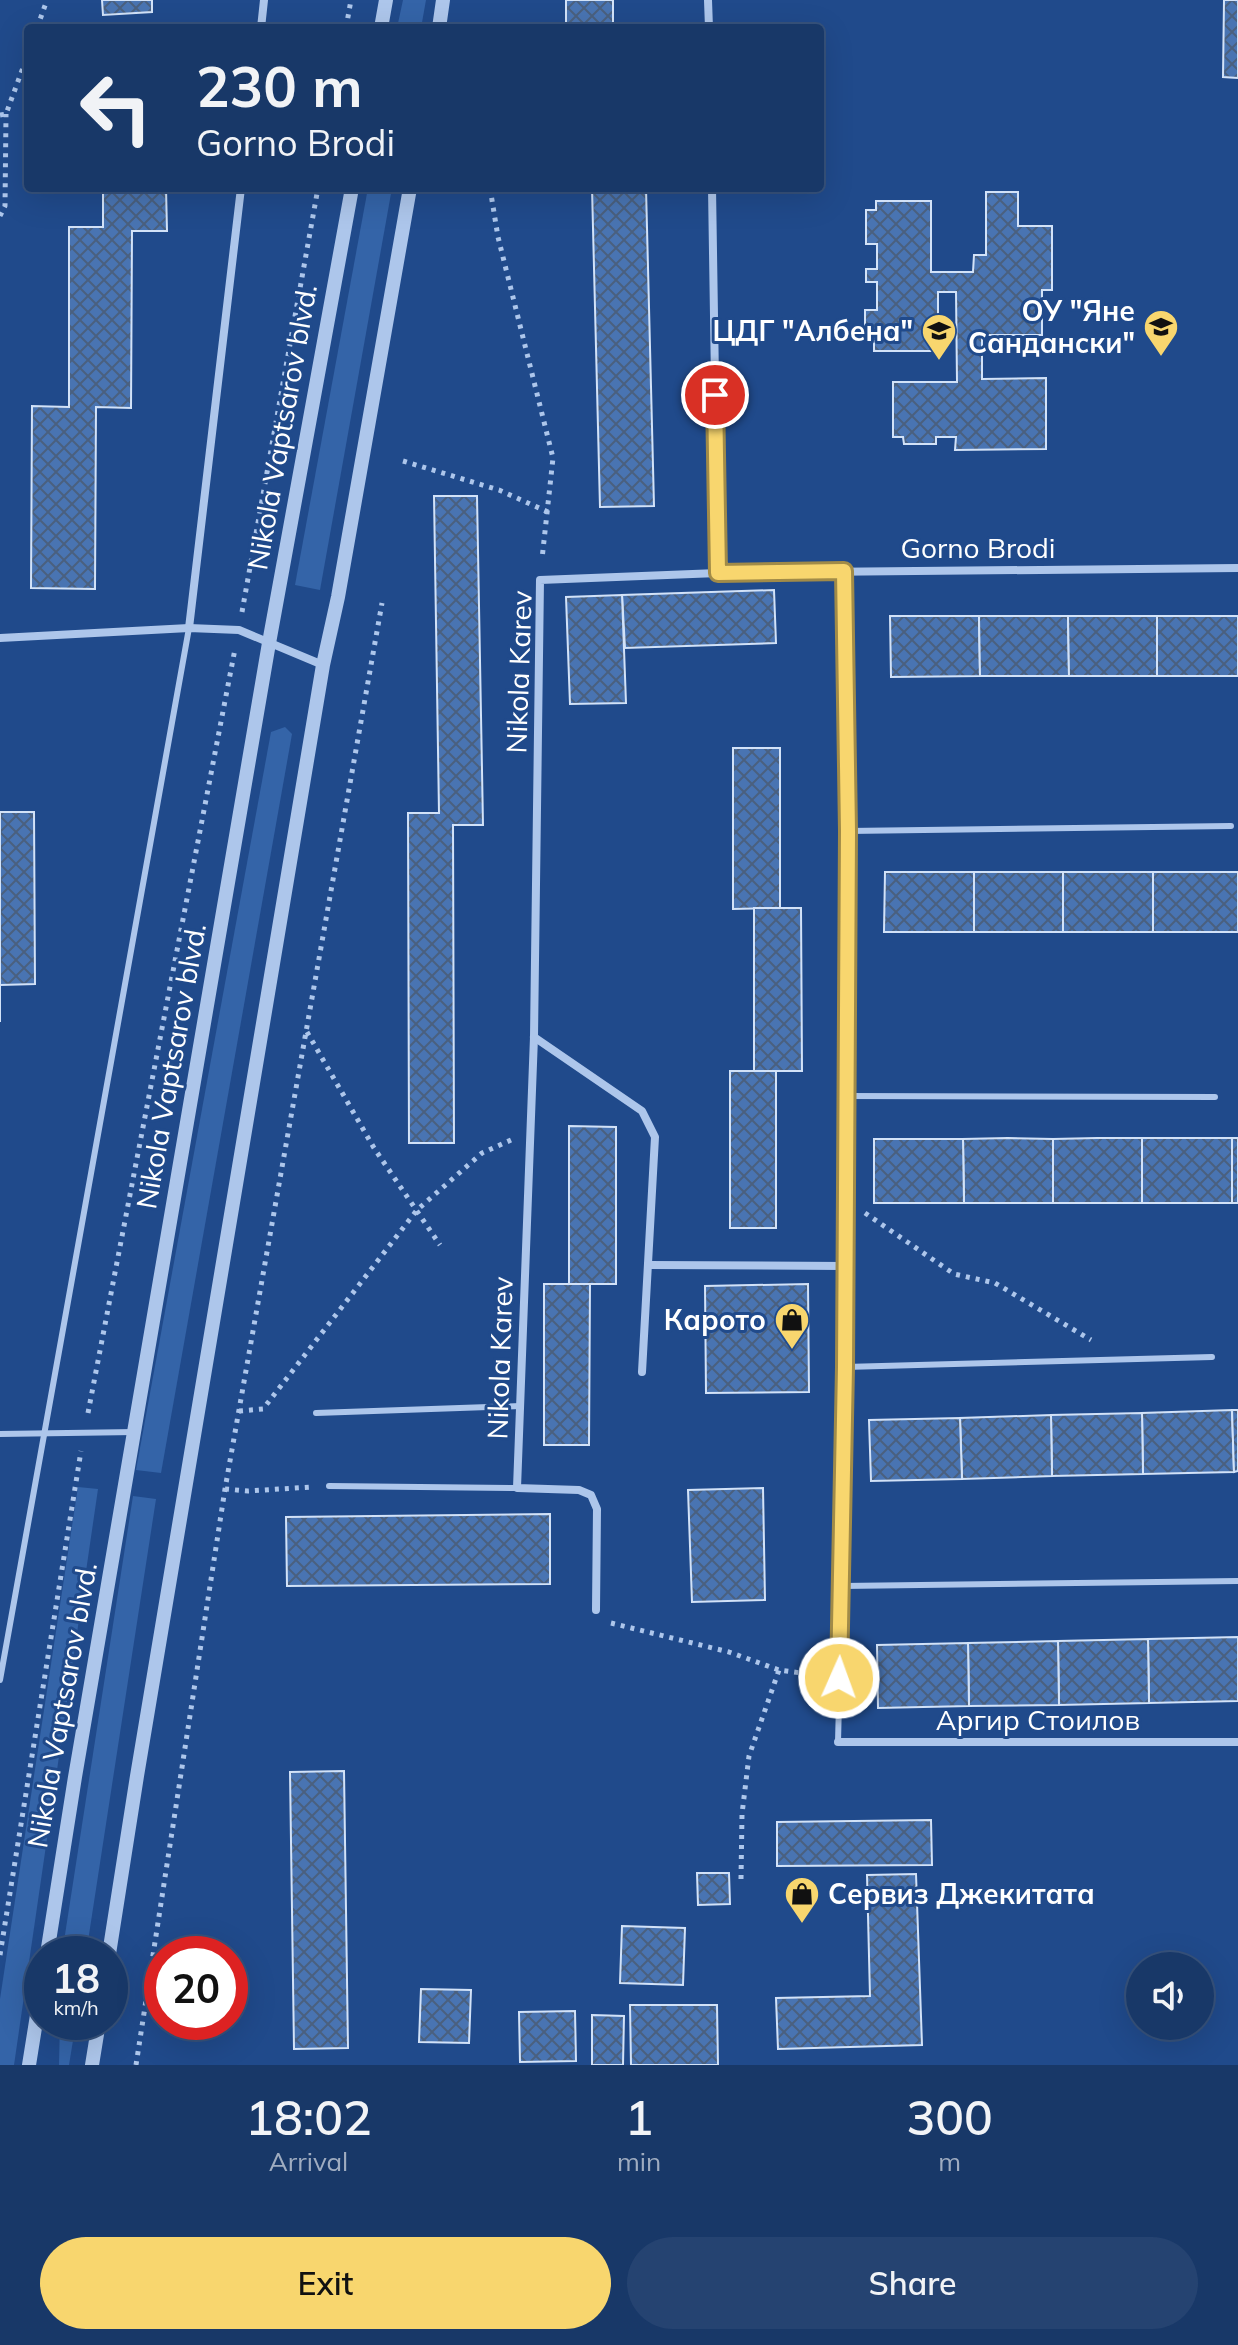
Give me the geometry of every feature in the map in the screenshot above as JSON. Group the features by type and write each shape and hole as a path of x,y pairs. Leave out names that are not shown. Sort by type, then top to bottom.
{"street":[{"path":"261,24 264,0"},
{"path":"382,24 386,0"},
{"path":"440,24 443,0"},
{"path":"708,0 709,24"},
{"path":"189,628 241,192"},
{"name":"Nikola Vaptsarov blvd.","path":"50,1936 269,643 351,192"},
{"path":"112,1936 323,665 338,597 409,192"},
{"path":"712,192 718,573"},
{"name":"Gorno Brodi","path":"718,573 1238,568"},
{"path":"844,571 848,831 845,1367"},
{"name":"Nikola Karev","path":"517,1488 534,1037 540,580 718,573"},
{"path":"0,638 189,628 239,630 323,665"},
{"path":"534,1037 642,1111 655,1137 642,1372"},
{"path":"648,1265 845,1266"},
{"path":"517,1488 579,1490 591,1495 597,1509 596,1610"},
{"name":"Аргир Стоилов","path":"838,1742 1238,1742"},
{"path":"29,2065 33,2040"},
{"path":"92,2065 96,2040"}],"lane":[{"path":"0,1680 189,628"},
{"path":"848,831 1231,826"},
{"path":"846,1096 1215,1097"},
{"path":"838,1742 845,1367 1212,1357"},
{"path":"316,1413 520,1406"},
{"path":"0,1434 135,1432"},
{"path":"329,1486 517,1488"},
{"path":"842,1586 1238,1581"}],"path":[{"path":"38,24 47,0"},
{"path":"347,24 351,0"},
{"path":"0,216 5,206 3,114 24,64"},
{"path":"0,1955 84,1432 239,630 317,192"},
{"path":"491,192 498,237 553,458 540,580"},
{"path":"403,461 499,490 548,512"},
{"path":"136,2065 225,1489 382,603"},
{"path":"306,1031 374,1148 440,1245"},
{"path":"239,1411 263,1409 417,1210 482,1153 530,1131"},
{"path":"845,1200 954,1274 995,1283 1123,1359"},
{"path":"225,1489 248,1491 329,1486"},
{"path":"596,1610 610,1623 729,1652 779,1670 839,1678"},
{"path":"741,1879 742,1814 749,1756 779,1670"}],"shaded area":[{"path":"403,0 426,0 422,24 398,24"},
{"path":"367,192 391,192 320,590 295,585"},
{"path":"285,727 292,734 161,1473 136,1470 271,732"},
{"path":"78,1487 98,1489 33,1936 24,1936 24,1996 14,2065 0,2065 0,1999"},
{"path":"133,1496 156,1499 89,1936 65,1936"},
{"path":"60,2040 73,2040 69,2065 59,2065"}],"building":[{"path":"102,0 152,0 152,12 103,15"},
{"path":"566,0 613,0 613,24 566,24"},
{"path":"1224,0 1238,0 1238,78 1223,77"},
{"path":"103,192 166,192 167,231 132,231 131,408 96,407 95,589 31,588 32,406 69,407 69,227 103,227"},
{"path":"592,192 646,192 654,506 600,507"},
{"path":"986,192 1018,192 1018,226 1052,226 1052,290 1042,290 1042,335 982,335 982,379 1046,378 1046,449 955,450 956,437 936,437 936,444 904,444 903,437 893,437 893,382 957,382 956,292 938,292 938,351 874,351 874,341 865,341 865,310 877,310 877,282 866,282 866,269 877,269 877,244 866,244 866,210 876,210 876,201 931,201 931,272 973,272 974,255 986,255"},
{"path":"434,496 477,496 483,825 453,825 454,1143 409,1143 408,813 439,813"},
{"path":"774,590 776,643 625,648 622,595"},
{"path":"622,595 626,703 570,704 566,597"},
{"path":"890,616 979,616 980,676 891,677"},
{"path":"979,616 1068,616 1069,676 980,676"},
{"path":"1068,616 1157,616 1157,676 1069,676"},
{"path":"1157,616 1238,616 1238,676 1157,676"},
{"path":"733,748 780,748 780,908 733,909"},
{"path":"0,812 34,812 35,984 0,985"},
{"path":"885,872 974,872 974,932 884,932"},
{"path":"974,872 1063,872 1063,932 974,932"},
{"path":"1063,872 1153,872 1153,932 1063,932"},
{"path":"1153,872 1238,872 1238,932 1153,932"},
{"path":"754,908 801,908 802,1071 754,1071"},
{"path":"730,1071 776,1071 776,1228 730,1228"},
{"path":"569,1126 616,1127 616,1284 569,1284"},
{"path":"1142,1138 1142,1203 1053,1203 1053,1139"},
{"path":"1142,1138 1232,1138 1232,1203 1142,1203"},
{"path":"1232,1138 1238,1138 1238,1203 1232,1203"},
{"path":"874,1139 963,1139 964,1203 874,1203"},
{"path":"963,1139 1053,1139 1053,1203 964,1203"},
{"path":"544,1284 590,1284 589,1445 544,1445"},
{"path":"808,1284 809,1392 706,1393 705,1286"},
{"path":"1232,1410 1234,1472 1143,1474 1142,1413"},
{"path":"1232,1410 1238,1410 1238,1471 1234,1472"},
{"path":"1142,1413 1143,1474 1052,1476 1051,1415"},
{"path":"1051,1415 1052,1476 962,1479 960,1418"},
{"path":"960,1418 962,1479 871,1481 869,1420"},
{"path":"763,1488 765,1600 692,1602 688,1490"},
{"path":"550,1514 550,1584 287,1586 286,1517"},
{"path":"1238,1637 1238,1701 1149,1703 1148,1639"},
{"path":"1148,1639 1149,1703 1059,1705 1058,1641"},
{"path":"1058,1641 1059,1705 969,1706 968,1643"},
{"path":"968,1643 969,1706 878,1708 877,1645"},
{"path":"344,1771 348,2048 294,2049 290,1772"},
{"path":"931,1820 932,1865 777,1866 777,1822"},
{"path":"697,1873 729,1873 730,1904 698,1905"},
{"path":"916,1874 922,2045 778,2049 776,1998 870,1996 867,1875"},
{"path":"622,1926 685,1928 683,1985 620,1983"},
{"path":"421,1989 471,1990 469,2043 419,2042"},
{"path":"630,2005 717,2005 718,2065 631,2065"},
{"path":"575,2011 576,2061 520,2062 519,2012"},
{"path":"592,2015 624,2016 623,2065 592,2065"}],"place":[{"name":"ОУ \"Яне Сандански\"","path":"1161,358"},
{"name":"ЦДГ \"Албена\"","path":"939,362"},
{"name":"Карото","path":"792,1351"},
{"name":"Сервиз Джекитата","path":"802,1925"}],"route":[{"path":"715,395 718,573 844,571 848,831 845,1367 839,1678"}]}
